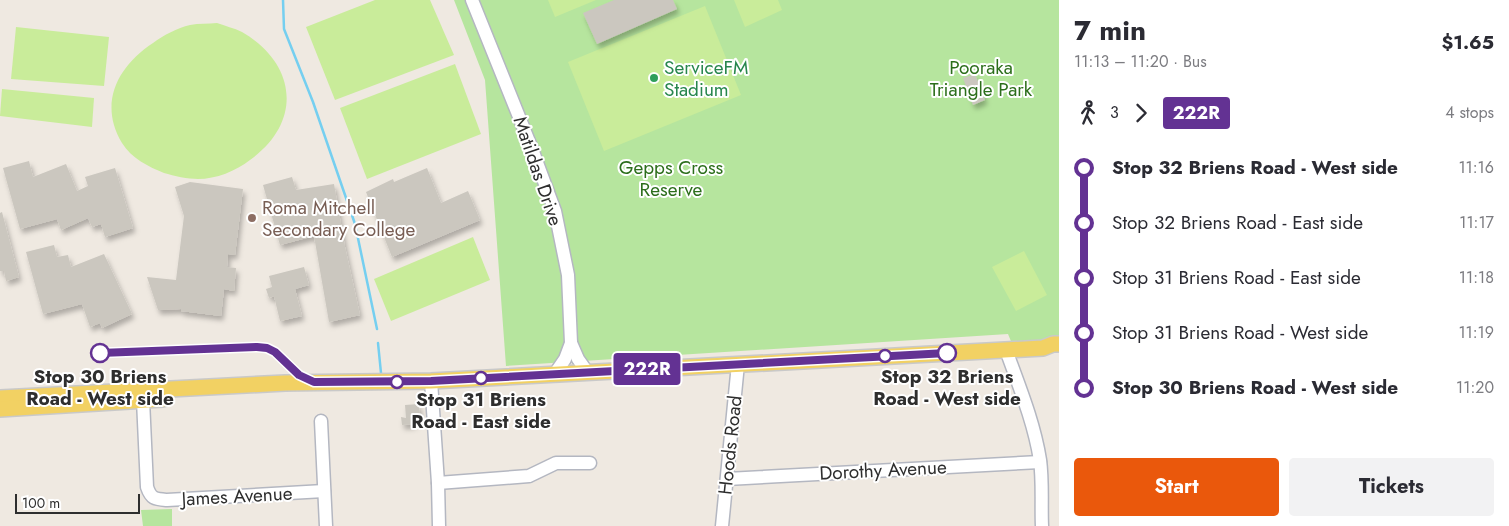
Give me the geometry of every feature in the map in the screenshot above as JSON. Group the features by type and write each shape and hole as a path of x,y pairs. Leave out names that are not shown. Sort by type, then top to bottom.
{"main road":[{"path":"0,398 317,392 366,382 554,375 1043,348 1059,344"},
{"path":"1043,348 1054,354 1059,354"},
{"path":"0,409 142,395"}],"street":[{"name":"Matildas Drive","path":"472,0 555,211 568,275 571,342 565,359 554,375"},
{"path":"571,342 578,359 588,373"},
{"path":"1006,350 1032,424 1040,462 1042,526"},
{"name":"Hoods Road","path":"722,526 738,364"},
{"path":"431,381 439,526"},
{"name":"James Avenue","path":"142,395 147,487 150,496 154,499 167,500 324,490"},
{"path":"321,421 326,526"},
{"name":"Dorothy Avenue","path":"727,479 1040,462"},
{"path":"438,483 529,476 556,463 590,463"}],"green space":[{"path":"375,0 430,0 454,55 335,100 306,27"},
{"name":"Gepps Cross Reserve","path":"454,0 1059,0 1059,344 1015,351 1008,334 506,366 485,80"},
{"path":"548,0 596,0 555,17"},
{"path":"734,0 778,0 782,10 745,27"},
{"name":"ServiceFM Stadium","path":"705,6 741,95 604,151 568,62"},
{"path":"217,23 242,32 260,45 274,60 283,77 286,94 285,111 279,128 267,145 250,160 226,174 205,179 194,179 164,173 135,158 122,143 115,128 112,114 112,100 115,87 121,74 130,63 141,52 162,37 190,25"},
{"path":"16,27 109,37 104,86 11,79"},
{"path":"455,64 481,134 367,179 340,108"},
{"path":"2,89 94,98 92,127 0,116"},
{"path":"473,237 490,280 391,321 374,279"},
{"path":"1024,251 1047,295 1016,311 992,267"},
{"path":"172,509 172,526 143,526 141,510"}],"building":[{"path":"614,0 673,0 677,9 597,44 583,13"},
{"path":"975,74 985,100 973,105 963,78"},
{"path":"29,161 33,177 66,164 77,191 88,186 85,177 115,168 133,228 105,237 101,224 92,227 88,218 61,230 57,219 20,229 3,168"},
{"path":"427,168 441,203 468,191 480,220 392,257 366,192 393,179 394,182"},
{"path":"292,177 296,190 334,184 360,315 329,322 314,236 280,245 263,185"},
{"path":"190,182 243,189 235,255 228,254 227,267 236,268 234,291 224,289 221,316 181,311 181,309 158,310 147,277 176,280 184,216 175,187"},
{"path":"2,212 19,277 6,281 4,271 0,271 0,213"},
{"path":"54,245 57,257 68,255 71,267 104,254 132,314 102,328 100,323 90,327 82,304 43,314 26,252"},
{"path":"304,267 309,285 295,289 302,316 280,321 274,296 269,298 266,289 272,287 269,276"},
{"path":"419,404 420,420 413,420 414,424 402,425 401,417 406,418 405,405"}],"waterway":[{"path":"283,0 284,29 313,102 355,224 377,329"},
{"path":"378,343 381,373"}],"bus line":[{"name":"222R","path":"100,353 267,348 278,354 299,375 314,382 366,382 431,381 947,353"}],"place":[{"name":"ServiceFM Stadium","path":"654,78"},
{"name":"Roma Mitchell Secondary College","path":"252,218"},
{"name":"Stop 30 Briens Road - West side","path":"100,353"},
{"name":"Stop 32 Briens Road - West side","path":"947,353"},
{"name":"Stop 31 Briens Road - East side","path":"481,378"}],"park label":[{"name":"Pooraka Triangle Park","path":"981,78"}]}
